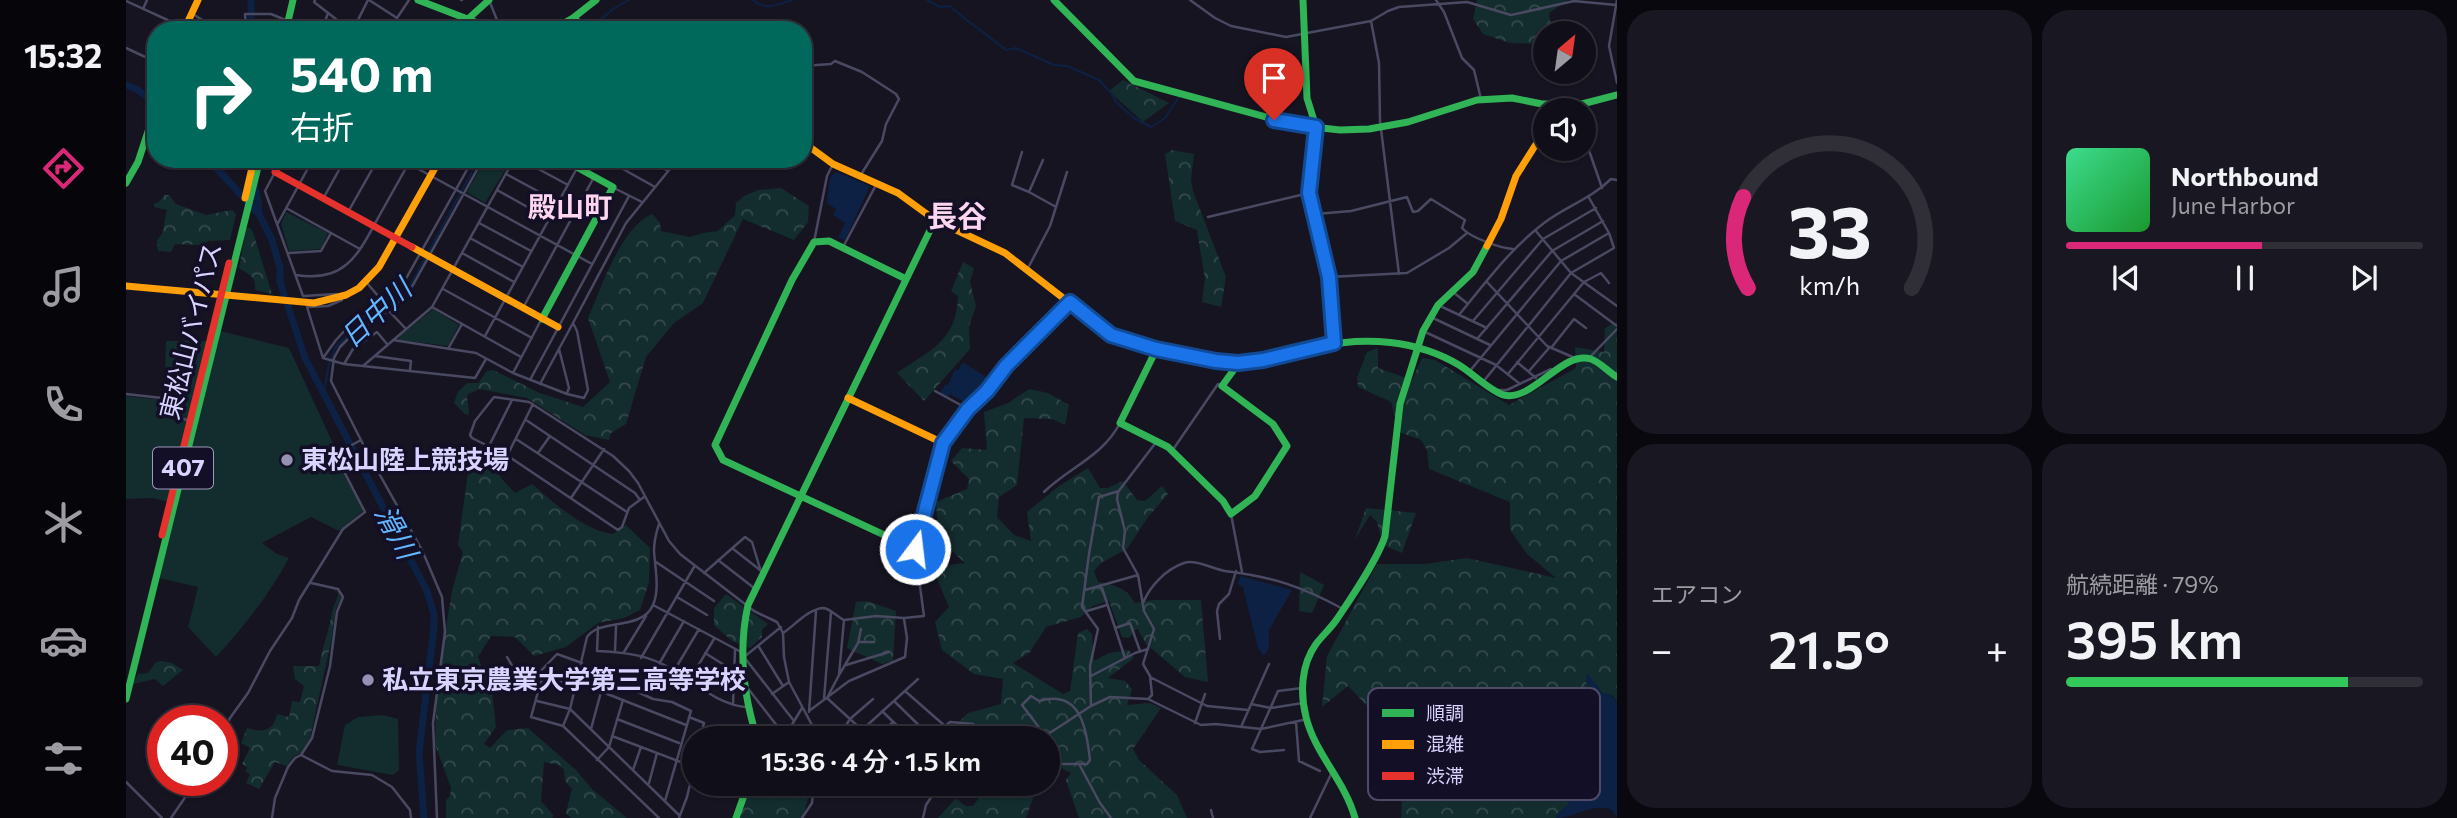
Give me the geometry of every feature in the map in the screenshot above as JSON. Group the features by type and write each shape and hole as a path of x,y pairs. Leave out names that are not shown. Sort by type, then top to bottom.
{"main road":[{"path":"188,21 198,0"},
{"path":"288,21 295,0"},
{"path":"290,21 295,0"},
{"path":"418,0 471,21"},
{"path":"468,19 489,0"},
{"path":"568,21 596,0"},
{"path":"1054,0 1134,81 1274,120 1340,130 1408,122 1481,99 1512,98 1533,103"},
{"path":"1303,0 1307,98 1316,127 1309,193 1329,277 1334,343"},
{"path":"573,18 577,21"},
{"path":"1596,100 1617,95"},
{"path":"126,183 147,129"},
{"path":"812,149 833,164 898,192 935,220 988,243 1111,335 1156,349 1238,363 1263,360 1334,343 1377,340 1417,347 1436,354 1469,372 1503,396 1511,397 1524,392 1537,380 1577,359 1589,358 1617,377"},
{"path":"1355,818 1352,801 1321,754 1308,719 1302,688 1306,664 1381,550 1385,536 1400,404 1423,331 1438,304 1473,272 1501,219 1516,176 1533,149"},
{"name":"東松山バイパス","path":"126,699 256,168"},
{"path":"277,168 275,172 558,327"},
{"path":"126,286 296,301 324,302 342,297 367,283 382,266 435,168"},
{"path":"542,319 613,187 578,168"},
{"path":"753,726 747,707 744,655 744,623 748,605 761,573 801,497 935,220"},
{"path":"906,278 829,241 814,242 792,281 715,445 723,460 915,549 943,443 968,409 987,391 1006,366 1070,302"},
{"name":"東松山バイパス","path":"126,683 190,421 224,295"},
{"path":"1156,349 1120,423 1157,441 1172,452 1223,501 1231,514 1255,496 1287,446 1273,424 1222,386 1238,363"},
{"path":"848,398 943,443"},
{"path":"736,818 744,796"}],"street":[{"path":"143,9 147,0"},
{"path":"315,0 314,2 339,21"},
{"path":"357,21 369,0 397,18"},
{"path":"395,21 409,0"},
{"path":"489,0 496,21"},
{"path":"1190,0 1231,26 1274,36 1304,35 1371,21 1399,7 1468,2 1511,15 1574,1 1616,2 1609,46 1617,83"},
{"path":"1436,0 1444,12 1462,58 1474,70 1481,99"},
{"path":"126,1 168,21"},
{"path":"191,13 204,21"},
{"path":"247,21 247,13 255,13 271,14 288,21"},
{"path":"325,21 328,13"},
{"path":"1371,21 1379,63 1380,127 1399,274"},
{"path":"126,48 147,58"},
{"path":"812,65 831,64 835,61 862,72 896,94 899,99 886,124 882,141 860,176"},
{"path":"1022,152 1012,185 1056,208"},
{"path":"1029,192 1043,160"},
{"path":"1593,161 1602,188"},
{"path":"814,242 827,176 833,164"},
{"path":"278,223 308,168"},
{"path":"324,199 340,168"},
{"path":"348,212 372,168"},
{"path":"296,275 314,277 335,272 353,260 406,168"},
{"path":"420,168 592,264"},
{"path":"325,358 347,328 384,303 403,284 468,168"},
{"path":"437,818 433,723 444,632 442,597 422,550 360,440 331,381 340,347 389,311 408,292 478,168"},
{"path":"363,366 432,307 509,168"},
{"path":"537,168 568,185"},
{"path":"485,336 578,168"},
{"path":"621,168 655,187"},
{"path":"663,168 670,172"},
{"path":"540,384 626,223 672,168"},
{"path":"275,172 265,191 267,202 278,223 303,296 336,294 342,297 342,300 335,304 307,307 325,358 334,363 475,378 486,359"},
{"path":"1027,270 1051,226 1068,172"},
{"path":"506,174 558,202"},
{"path":"523,308 594,177"},
{"path":"1459,315 1513,249 1535,230 1602,188 1611,179 1617,180"},
{"path":"843,247 877,183"},
{"path":"613,187 642,202"},
{"path":"497,190 549,219"},
{"path":"1208,217 1309,193"},
{"path":"530,380 629,196"},
{"path":"1482,382 1571,273 1615,248 1588,196"},
{"path":"1314,214 1351,211 1407,197 1413,212 1418,211 1431,199 1465,220 1462,228 1467,233 1501,248 1513,249"},
{"path":"286,208 361,249"},
{"path":"1473,321 1543,239 1595,208"},
{"path":"1477,339 1552,251 1603,221"},
{"path":"479,223 531,251"},
{"path":"1535,230 1571,273 1617,306"},
{"path":"288,254 321,251 331,233"},
{"path":"1329,277 1407,273 1449,248 1467,233"},
{"path":"1469,372 1561,261 1609,233"},
{"path":"470,238 523,267"},
{"path":"462,253 514,282"},
{"path":"1508,374 1584,282 1601,273 1609,283"},
{"path":"1487,282 1538,338 1550,348 1577,359"},
{"path":"367,283 384,303"},
{"path":"443,289 531,338"},
{"path":"1453,292 1468,304"},
{"path":"1574,294 1617,327 1589,358"},
{"path":"1438,304 1487,328"},
{"path":"432,307 522,356"},
{"path":"389,311 406,329"},
{"path":"1430,316 1491,346"},
{"path":"513,373 542,319"},
{"path":"1529,371 1574,319 1586,328"},
{"path":"393,340 476,353 513,373 580,399 588,390 577,331 573,323"},
{"path":"448,349 462,324"},
{"path":"1423,331 1496,365 1520,384"},
{"path":"344,364 353,349 377,332 388,345"},
{"path":"559,349 569,388 567,394"},
{"path":"375,356 411,361 410,371"},
{"path":"1495,390 1507,390 1537,380 1517,362"},
{"path":"1172,452 1218,384 1222,386"},
{"path":"935,391 968,409"},
{"path":"126,394 162,398 168,402 176,416 190,421"},
{"path":"644,497 627,512 622,527 618,530 508,456 470,435 475,421 494,397 533,404 604,449 629,471 674,548 761,616 781,627 789,682 808,714"},
{"path":"489,446 512,400"},
{"path":"508,456 533,404"},
{"path":"526,420 635,493 640,500"},
{"path":"1044,492 1067,471 1089,460 1112,438 1120,423"},
{"path":"538,454 550,436"},
{"path":"516,439 627,512"},
{"path":"238,707 343,529 366,511 336,458 341,451 360,440"},
{"path":"1148,699 1152,695 1150,676 1143,664 1154,629 1143,603 1138,575 1123,548 1125,531 1117,499 1119,491 1157,441"},
{"path":"571,498 604,449"},
{"path":"1091,706 1090,666 1098,629 1082,607 1097,502 1099,497 1119,491"},
{"path":"1231,514 1242,572"},
{"path":"624,653 653,605 656,562 654,552 659,524"},
{"path":"704,573 744,537 752,542 761,573"},
{"path":"732,548 761,573"},
{"path":"783,634 816,611 826,608 844,620 876,616 924,616 915,549"},
{"path":"718,560 755,589"},
{"path":"1143,603 1147,593 1167,571 1187,561 1278,580 1309,591 1343,609"},
{"path":"656,562 714,601"},
{"path":"641,658 695,566"},
{"path":"1220,639 1219,604 1229,594 1236,571"},
{"path":"1085,590 1138,575"},
{"path":"272,818 275,799 288,767 301,755 312,738 330,666 335,620 343,597 338,589 311,583"},
{"path":"1101,586 1125,658"},
{"path":"677,597 707,615"},
{"path":"653,605 744,655 794,722"},
{"path":"1086,611 1107,605"},
{"path":"812,725 808,714 816,611"},
{"path":"825,700 831,612"},
{"path":"563,726 570,709 587,636 598,627 616,626 647,613"},
{"path":"808,714 862,674 905,657 907,638 904,618"},
{"path":"839,675 844,620"},
{"path":"652,676 684,621"},
{"path":"1115,628 1130,623 1140,651"},
{"path":"615,652 616,626"},
{"path":"598,627 597,651 624,653 659,663 722,702 747,707"},
{"path":"744,655 781,627"},
{"path":"674,671 699,629"},
{"path":"825,700 846,666 858,642 861,629"},
{"path":"689,681 714,639"},
{"path":"858,642 874,642"},
{"path":"759,646 783,686"},
{"path":"733,705 735,649"},
{"path":"1091,676 1148,649"},
{"path":"846,666 889,652"},
{"path":"705,653 734,671"},
{"path":"503,687 537,676 557,654 582,663"},
{"path":"507,657 521,681"},
{"path":"1241,727 1269,664"},
{"path":"698,666 733,689"},
{"path":"537,676 541,681 577,682 686,725"},
{"path":"1150,676 1203,704 1248,710"},
{"path":"866,726 918,679"},
{"path":"541,681 531,717 563,726 659,818"},
{"path":"772,694 789,682"},
{"path":"627,687 653,699 672,702 691,711 665,801"},
{"path":"746,687 776,726"},
{"path":"1284,750 1260,752 1252,749 1278,691 1302,688"},
{"path":"905,691 945,726 950,722 977,726"},
{"path":"591,729 601,692"},
{"path":"1195,723 1205,694"},
{"path":"1039,726 1023,705 1031,696 1039,701 1054,697 1062,699 1080,714 1090,760 1087,764 1060,763"},
{"path":"1060,728 1091,706 1110,698 1148,699 1195,723 1261,729 1308,719"},
{"path":"846,726 873,699"},
{"path":"597,760 609,747 623,700"},
{"path":"825,700 858,726"},
{"path":"536,701 570,709 679,816 687,796"},
{"path":"894,701 919,726"},
{"path":"1251,704 1271,708 1304,703"},
{"path":"792,726 802,708"},
{"path":"882,711 897,726"},
{"path":"689,717 704,723 703,726"},
{"path":"617,719 681,743"},
{"path":"752,722 756,726"},
{"path":"889,726 893,722"},
{"path":"1296,722 1299,761 1320,771"},
{"path":"612,736 682,762"},
{"path":"633,770 641,747"},
{"path":"649,785 657,753"},
{"path":"301,755 332,771 372,775 392,787 410,810 411,818"},
{"path":"1079,764 1111,818"},
{"path":"1310,818 1333,770"},
{"path":"126,782 162,818"},
{"path":"171,818 186,796"},
{"path":"802,818 812,803 813,796"},
{"path":"923,818 932,796"},
{"path":"1211,810 1213,818"}],"green space":[{"path":"1477,0 1568,0 1549,13 1550,21 1533,21 1533,44 1510,43 1483,34 1473,19"},
{"path":"1123,80 1169,103 1143,122 1109,91"},
{"path":"1172,150 1194,154 1191,180 1193,191 1226,277 1221,307 1202,302 1205,279 1197,230 1175,221 1165,154"},
{"path":"480,168 506,168 485,203 467,192"},
{"path":"781,188 809,206 808,222 794,240 743,219 703,303 674,323 646,357 626,424 611,433 609,440 585,435 527,398 479,389 467,395 469,415 454,403 458,392 467,383 478,383 487,371 493,370 540,393 583,407 610,382 588,318 613,260 630,232 652,214 660,223 661,231 690,237 718,231 735,215 736,203 744,196 758,190"},
{"path":"164,195 169,195 176,204 206,215 232,210 236,214 230,240 208,241 203,245 175,244 171,252 158,251 157,240 162,234 167,210 154,207 154,204"},
{"path":"286,212 328,233 321,249 289,251 281,224"},
{"path":"246,228 253,232 272,294 255,290 253,279 239,268"},
{"path":"963,262 974,268 970,282 976,306 969,326 970,349 924,401 897,373 940,343 953,324 958,296 951,291"},
{"path":"433,309 459,325 448,346 399,340 399,337"},
{"path":"1617,322 1617,701 1612,695 1603,694 1595,683 1586,682 1589,688 1368,688 1368,707 1348,686 1322,707 1327,656 1377,564 1425,564 1467,558 1556,578 1527,554 1510,530 1510,502 1429,469 1427,450 1421,440 1399,432 1391,402 1358,387 1357,378 1367,352 1378,348 1378,368 1412,380 1422,358 1435,360 1509,405 1576,368 1575,347 1604,352 1605,328"},
{"path":"220,331 289,348 336,450 334,457 364,510 339,531 311,517 262,543 277,554 289,558 256,609 216,657 188,627 198,587 159,578 178,504 152,498 126,499 126,396 164,400 166,341 218,341"},
{"path":"1029,389 1048,393 1069,405 1065,425 1052,419 1024,418 1017,485 999,497 997,517 1014,535 1031,541 1027,512 1059,486 1088,468 1100,488 1108,488 1123,481 1137,500 1145,501 1162,486 1168,494 1148,517 1127,549 1101,563 1094,571 1098,582 1124,590 1135,603 1153,600 1201,600 1208,682 1185,677 1146,644 1137,628 1129,638 1122,637 1109,601 1093,606 1081,617 1046,627 1030,652 1013,663 1063,694 1070,691 1078,633 1087,629 1092,634 1094,661 1109,653 1129,650 1134,658 1108,678 1125,681 1132,689 1127,705 1150,703 1161,708 1133,749 1139,760 1177,795 1187,818 1079,818 1066,780 1071,773 1060,768 1060,726 954,726 968,713 1001,704 1003,679 974,674 942,650 935,622 949,607 932,567 965,563 939,539 936,502 967,489 969,479 951,461 962,448 987,450 984,412 1008,403"},
{"path":"478,449 493,457 501,478 515,493 532,484 559,507 591,527 613,534 626,525 650,548 649,582 640,610 624,618 598,623 566,647 534,656 515,637 491,636 478,657 492,692 496,727 484,744 490,748 507,730 528,728 576,770 593,790 627,818 571,818 566,813 572,789 565,781 564,770 559,765 544,762 541,801 554,816 552,818 446,818 446,800 450,796 451,788 435,744 437,680 452,591 463,552 458,545 470,458"},
{"path":"1366,508 1416,513 1402,553 1383,545 1377,522 1370,515 1355,539"},
{"path":"1300,572 1324,585 1312,613 1299,611"},
{"path":"331,588 339,592 341,598 336,608 310,738 302,752 293,757 287,766 275,762 259,789 246,783 250,774 242,764 250,748 241,743 247,728 266,729 273,724 277,714 289,717 292,701 300,702 304,686 295,679 293,666 319,666 338,595"},
{"path":"726,594 768,624 762,630 762,637 750,648 732,641 714,625 714,608"},
{"path":"867,601 896,611 893,661 882,664 847,648 856,602"},
{"path":"156,662 172,663 183,670 163,686 155,679 133,684 138,674 148,673"},
{"path":"383,715 398,719 399,770 393,775 337,765 345,725 358,717"},
{"path":"746,796 808,796 803,818 738,818"},
{"path":"980,796 1034,796 1026,818 938,818 956,798 965,806 973,806"},
{"path":"1402,800 1570,800 1556,818 1401,818"}],"water":[{"path":"836,172 870,186 845,240 838,238 845,223 833,215 836,209 827,203 830,177"},
{"path":"963,362 992,381 968,404 950,394 948,397 940,393 945,385 948,385 955,369 958,370"},
{"path":"1240,576 1292,590 1269,630 1269,648 1264,656 1258,648 1243,587 1238,584"},
{"path":"1587,673 1598,688 1589,688"},
{"path":"1600,690 1617,701 1617,817 1612,810 1598,808 1556,818 1570,800 1600,800"}],"waterway":[{"path":"251,0 251,21"},
{"name":"日中川","path":"599,21 629,0"},
{"path":"753,0 767,6 792,0"},
{"path":"927,0 940,7 950,6 1006,50 1016,48 1054,65 1067,66 1099,80 1116,102 1134,118 1151,127 1165,118 1179,97"},
{"name":"滑川","path":"126,85 147,96"},
{"name":"滑川","path":"216,168 259,214 272,240 280,268 280,282 305,358 427,591 434,614 434,627 419,753 424,818"},
{"path":"251,168 259,214"},
{"name":"日中川","path":"323,397 329,364 336,347 349,334 390,306 411,284 474,168"}],"traffic: fast":[{"path":"288,21 293,0"},
{"path":"418,0 473,21"},
{"path":"468,19 489,0"},
{"path":"568,21 596,0"},
{"path":"1054,0 1134,81 1295,125 1340,130 1369,129 1408,122 1477,100 1512,98 1542,104 1582,104 1617,95"},
{"path":"1303,0 1307,98 1316,127 1309,193 1329,277 1334,343"},
{"path":"573,18 577,21"},
{"path":"126,183 138,162 147,134"},
{"path":"126,699 258,168"},
{"path":"542,319 613,187 578,168"},
{"path":"754,726 748,705 743,655 748,605 935,220"},
{"path":"906,279 829,241 814,242 792,280 715,445 723,460 908,546"},
{"path":"1355,818 1344,792 1316,743 1306,717 1303,679 1307,661 1316,644 1335,622 1356,590 1377,556 1385,536 1400,404 1423,331 1438,305 1473,272 1487,246"},
{"path":"1318,347 1372,341 1408,345 1443,357 1504,395 1526,391 1558,368 1580,358 1594,360 1617,377"},
{"path":"1156,350 1120,423 1168,447 1223,501 1231,514 1255,496 1287,446 1273,424 1222,386 1238,364"},
{"path":"736,818 744,796"}],"traffic: slow":[{"path":"188,21 198,0"},
{"path":"812,149 833,164 898,193 935,220 1005,253 1107,332 1131,343"},
{"path":"1487,246 1501,219 1516,176 1533,149"},
{"path":"245,198 252,168"},
{"path":"126,286 314,303 346,295 359,288 379,267 435,168"},
{"path":"412,247 558,327"},
{"path":"908,546 915,549 943,443 1006,366 1070,302"},
{"path":"848,398 943,443"}],"traffic: jam":[{"path":"277,168 275,172 412,247"},
{"path":"162,535 229,263"},
{"path":"1131,343 1156,350 1238,363 1318,347"}],"place":[{"name":"東松山陸上競技場","path":"287,460"},
{"name":"私立東京農業大学第三高等学校","path":"368,680"}],"district":[{"name":"殿山町","path":"570,207"},
{"name":"長谷","path":"957,217"}],"route":[{"path":"915,549 943,443 968,409 987,391 1006,366 1070,302 1111,335 1128,342 1216,361 1238,363 1263,360 1334,343 1329,277 1309,193 1316,127 1274,120"}]}
